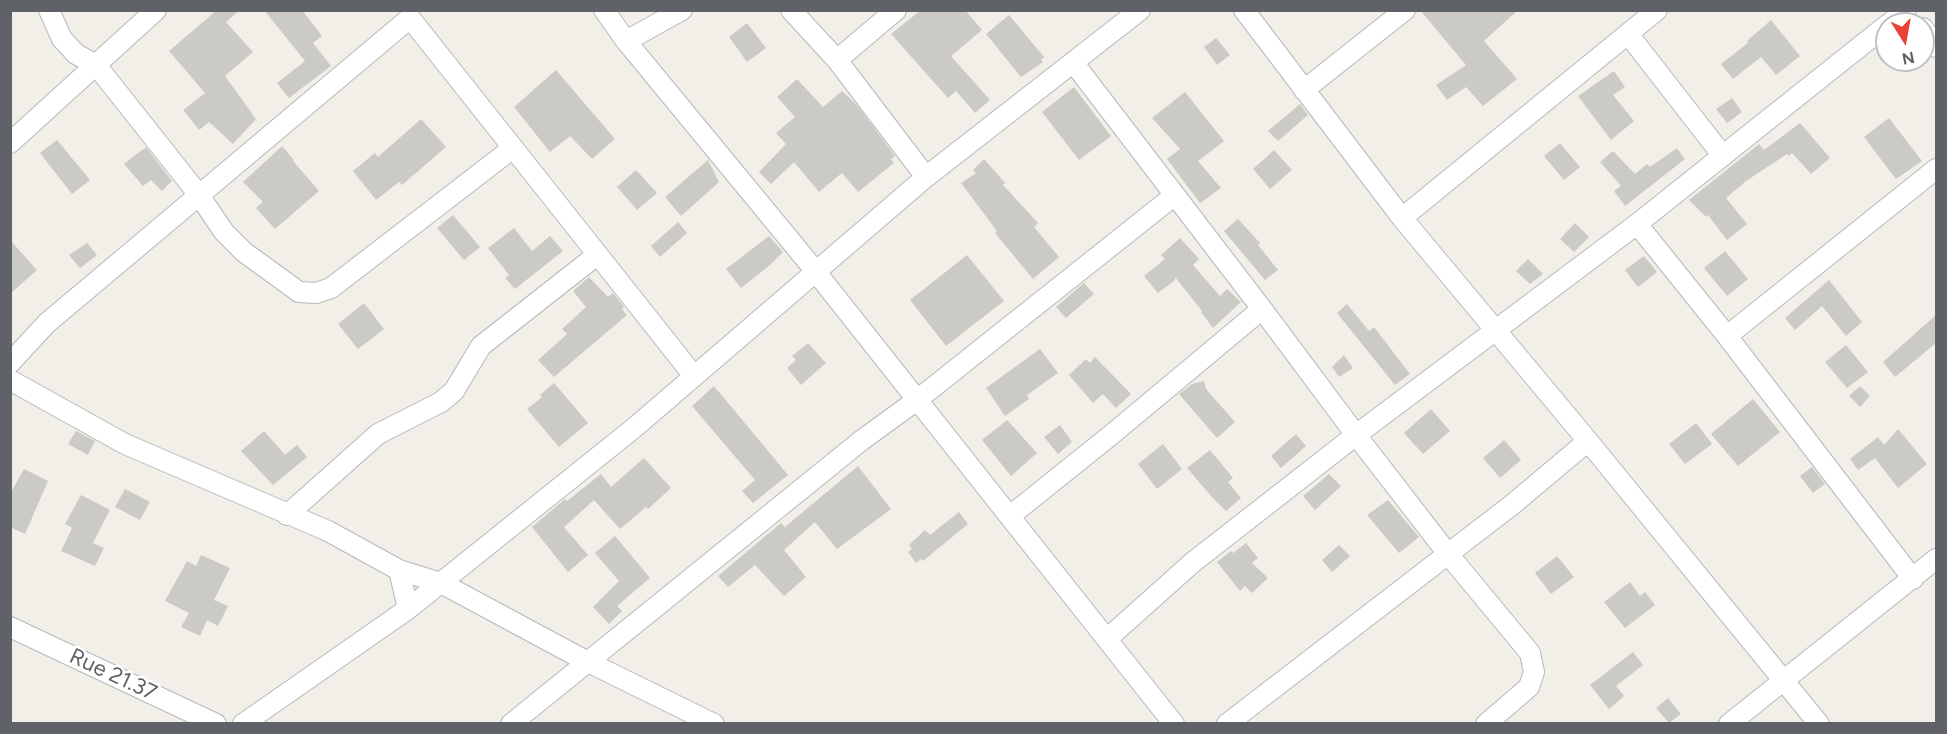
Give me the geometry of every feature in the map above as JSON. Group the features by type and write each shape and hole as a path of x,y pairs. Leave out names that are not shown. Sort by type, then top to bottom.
{"street":[{"path":"49,10 62,39 76,54 96,65 199,195 224,232 244,252 299,292 316,293 332,288 513,148"},
{"path":"10,143 156,10"},
{"path":"603,10 816,273 1174,723"},
{"path":"626,41 682,10"},
{"path":"791,10 837,60 926,177"},
{"path":"837,60 896,10"},
{"path":"243,723 408,609 441,583 634,428 926,177 1140,10"},
{"path":"1244,10 1402,218 1819,723"},
{"path":"1304,90 1405,10"},
{"path":"1402,218 1657,10"},
{"path":"10,363 47,323 411,13 513,148 694,376"},
{"path":"1628,34 1723,156"},
{"path":"1107,639 1192,563 1356,435 1637,224 1875,35"},
{"path":"1073,62 1448,554 1530,653 1534,672 1529,687 1486,723"},
{"path":"1727,336 1936,169"},
{"path":"511,723 862,440 917,400 1175,195"},
{"path":"1637,224 1727,336 1913,579"},
{"path":"287,515 378,434 447,397 454,391 482,346 597,255"},
{"path":"1010,516 1262,309"},
{"path":"10,380 125,444 328,531 399,570 441,583 586,661 714,723"},
{"path":"1227,723 1513,504 1588,441"},
{"path":"1729,723 1784,682 1936,559"},
{"path":"399,570 408,609"},
{"name":"Rue 21.37","path":"10,627 216,723"}],"building":[{"path":"217,10 240,10 226,22 253,52 225,76 256,119 233,144 209,122 199,130 183,110 205,93 169,51"},
{"path":"264,10 302,10 322,36 313,43 331,66 289,98 277,83 305,61"},
{"path":"921,10 965,10 982,30 951,56 990,100 975,113 956,91 948,98 891,34"},
{"path":"1420,10 1518,10 1484,41 1517,79 1483,106 1466,87 1447,100 1436,85 1466,65"},
{"path":"1009,15 1044,57 1041,60 1043,62 1021,77 986,34"},
{"path":"1771,20 1800,56 1776,75 1761,57 1733,79 1721,64 1748,43 1747,41"},
{"path":"747,23 766,48 747,62 729,37"},
{"path":"1216,38 1230,55 1217,65 1204,47"},
{"path":"556,70 615,139 592,159 570,136 550,152 514,107"},
{"path":"1614,71 1625,87 1613,95 1634,121 1611,140 1578,96"},
{"path":"797,79 823,107 842,91 856,104 895,156 891,159 894,163 858,192 842,173 819,192 794,162 771,184 759,172 786,144 776,133 795,117 777,97"},
{"path":"1074,87 1111,136 1079,160 1042,112"},
{"path":"1185,92 1224,141 1198,161 1221,188 1200,203 1167,159 1180,149 1152,118"},
{"path":"1732,98 1742,112 1727,123 1716,109"},
{"path":"1300,104 1308,115 1278,141 1268,131"},
{"path":"1889,118 1922,161 1896,179 1864,137"},
{"path":"421,119 446,147 402,185 399,182 376,200 353,171 375,153 378,157"},
{"path":"1800,123 1830,158 1811,174 1792,153 1789,156 1787,154 1746,181 1726,198 1747,224 1727,240 1708,215 1706,217 1689,200 1759,144 1764,150"},
{"path":"57,140 90,180 72,194 40,153"},
{"path":"1560,143 1580,167 1564,180 1544,156"},
{"path":"282,146 319,191 275,229 256,208 263,202 243,182"},
{"path":"146,147 172,181 162,191 151,180 143,186 124,164"},
{"path":"1677,148 1685,159 1625,206 1614,191 1621,186 1600,162 1613,151 1635,174 1647,164 1650,167"},
{"path":"1274,150 1292,170 1270,189 1253,169"},
{"path":"984,159 1005,183 1003,185 1038,223 1034,227 1059,257 1033,279 995,233 997,231 961,183 976,173 973,170"},
{"path":"708,160 719,182 681,216 665,197"},
{"path":"636,170 657,193 637,210 617,187"},
{"path":"453,215 480,247 464,260 437,228"},
{"path":"1238,219 1260,243 1258,245 1278,270 1265,280 1224,231"},
{"path":"678,222 687,233 660,257 651,246"},
{"path":"1575,223 1589,237 1574,252 1560,239"},
{"path":"514,228 532,251 550,236 563,251 515,289 505,278 509,275 488,248"},
{"path":"769,236 783,252 741,288 726,269"},
{"path":"1180,238 1199,259 1193,265 1220,296 1227,289 1241,302 1213,328 1175,277 1175,280 1158,293 1144,276 1165,259 1161,255"},
{"path":"10,240 37,270 10,294"},
{"path":"87,243 97,255 80,268 69,255"},
{"path":"1725,251 1748,279 1727,296 1704,268"},
{"path":"967,255 1004,301 946,346 910,300"},
{"path":"1644,256 1657,272 1638,287 1625,270"},
{"path":"1528,259 1543,274 1530,284 1516,271"},
{"path":"589,277 608,297 613,293 627,315 554,377 538,360 567,334 562,329 586,307 573,291"},
{"path":"1829,280 1862,322 1846,336 1822,306 1795,330 1785,318"},
{"path":"1084,283 1094,294 1066,318 1056,307"},
{"path":"364,303 384,329 358,349 338,324"},
{"path":"1347,304 1369,331 1374,327 1410,374 1395,385 1337,313"},
{"path":"1936,315 1936,343 1895,377 1883,362"},
{"path":"808,343 826,363 801,385 787,368 796,360 792,356"},
{"path":"1846,345 1868,372 1847,388 1825,362"},
{"path":"1040,349 1058,373 1027,395 1029,399 1005,416 986,388"},
{"path":"1344,355 1353,368 1339,377 1332,367"},
{"path":"1095,357 1131,394 1116,408 1103,394 1093,403 1069,375 1086,359 1090,363"},
{"path":"1204,381 1206,389 1235,422 1217,438 1179,394 1192,384"},
{"path":"554,383 588,423 559,447 527,409"},
{"path":"714,386 788,475 753,503 742,491 755,480 692,406"},
{"path":"1860,386 1870,396 1860,407 1849,396"},
{"path":"1753,399 1780,432 1738,466 1711,434"},
{"path":"1431,409 1450,431 1423,454 1404,433"},
{"path":"1007,420 1037,453 1011,476 982,440"},
{"path":"1696,423 1712,444 1685,464 1669,444"},
{"path":"1060,425 1072,442 1058,454 1044,437"},
{"path":"1898,429 1927,464 1898,488 1875,458 1858,470 1850,459 1878,437 1884,445"},
{"path":"76,431 95,441 88,455 68,444"},
{"path":"264,431 285,455 297,445 307,457 273,485 241,451"},
{"path":"1296,434 1306,446 1281,468 1271,456"},
{"path":"1504,440 1521,460 1500,478 1483,458"},
{"path":"1163,444 1182,469 1157,489 1138,464"},
{"path":"1210,450 1233,478 1228,482 1241,498 1226,511 1187,468"},
{"path":"644,458 671,488 648,509 646,507 620,529 594,500 564,527 588,555 568,572 532,527 565,499 567,501 601,474 611,487"},
{"path":"858,466 891,509 837,549 815,522 784,550 806,577 784,596 755,565 728,587 718,576 781,523 785,527"},
{"path":"1812,467 1825,484 1813,493 1800,476"},
{"path":"24,469 48,481 25,534 10,527 10,494"},
{"path":"1329,474 1341,486 1315,510 1303,496"},
{"path":"125,489 150,502 140,520 115,507"},
{"path":"81,495 110,510 93,543 104,548 95,566 61,551 72,528 65,524"},
{"path":"1388,500 1419,537 1399,553 1367,515"},
{"path":"959,512 968,524 923,561 921,559 916,563 908,552 912,549 909,545 925,530 930,535"},
{"path":"615,536 650,578 617,606 622,611 609,624 593,607 619,581 595,553"},
{"path":"1246,543 1258,558 1252,563 1268,578 1252,593 1245,586 1240,591 1217,562"},
{"path":"1339,545 1350,556 1332,572 1322,560"},
{"path":"201,555 230,568 214,600 228,606 218,626 207,620 200,636 181,627 189,613 165,601 187,561 196,566"},
{"path":"1557,556 1574,577 1551,594 1535,573"},
{"path":"1630,582 1640,596 1645,592 1655,605 1625,628 1604,602"},
{"path":"1633,652 1643,665 1616,686 1624,696 1609,709 1590,685"},
{"path":"1668,698 1681,714 1669,723 1656,708"}]}
